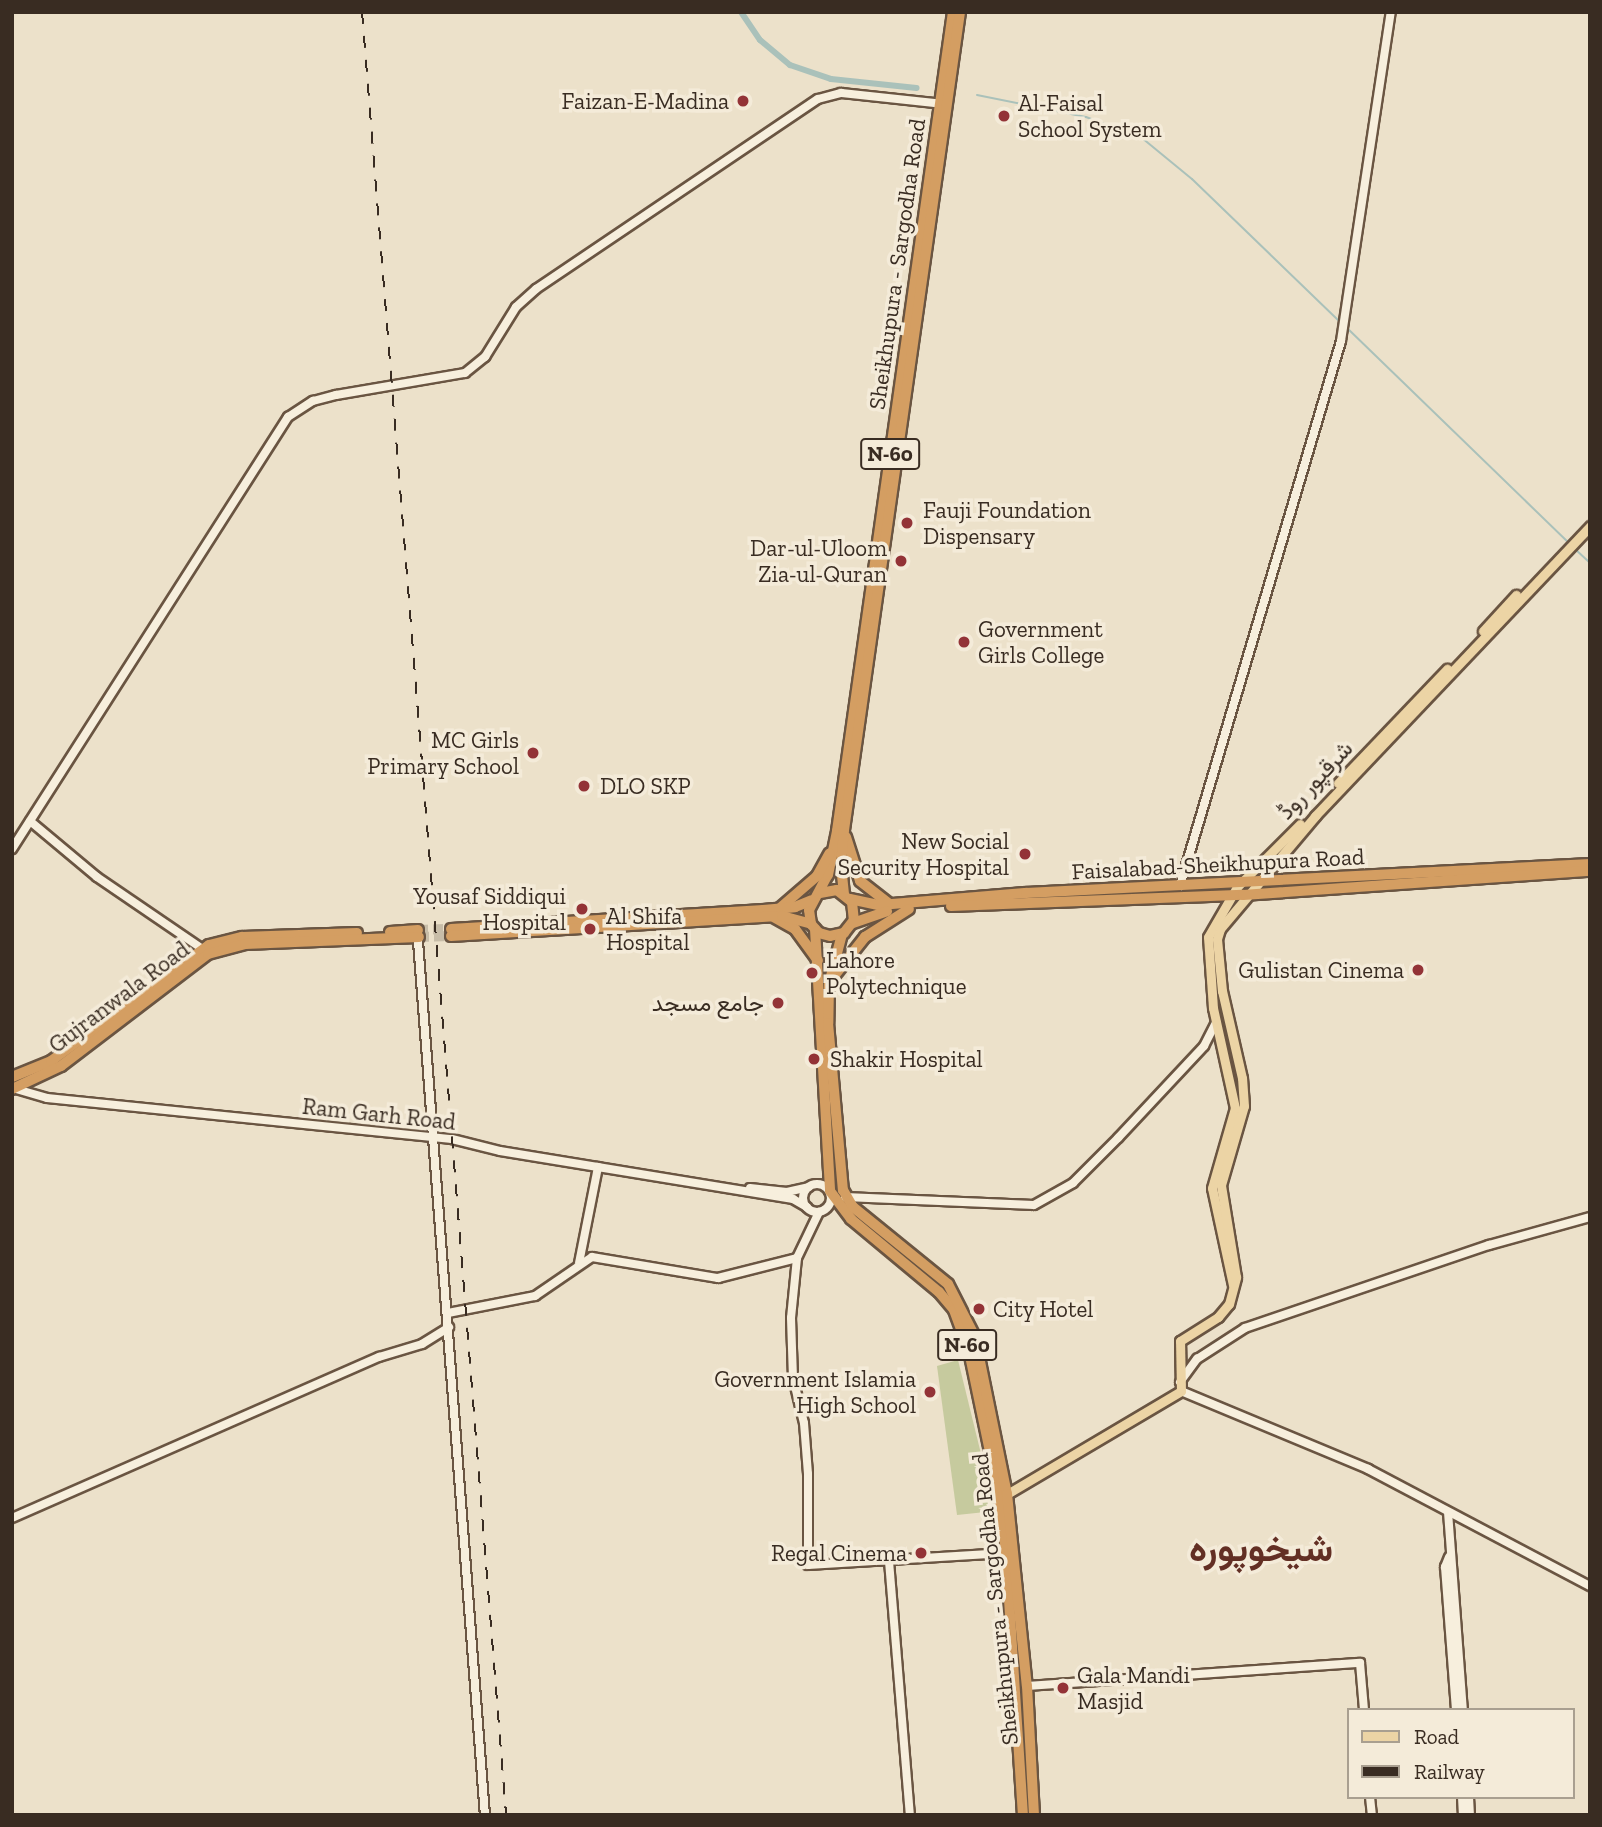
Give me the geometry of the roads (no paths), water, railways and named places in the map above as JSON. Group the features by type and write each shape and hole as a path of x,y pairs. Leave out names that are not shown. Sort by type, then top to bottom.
{"highway":[{"name":"Sheikhupura - Sargodha Road","path":"817,896 831,866 840,830 943,104 953,12"},
{"name":"Sheikhupura - Sargodha Road","path":"943,104 960,12"},
{"name":"Sheikhupura - Sargodha Road","path":"840,830 841,864 847,896"},
{"path":"840,830 860,881 889,904"},
{"path":"776,913 817,876 840,830"},
{"name":"Faisalabad-Sheikhupura Road","path":"847,896 889,904 1590,864"},
{"name":"Faisalabad-Sheikhupura Road","path":"853,923 876,912 909,909 1252,893 1590,871"},
{"path":"776,913 817,896 847,896 853,923 842,934 829,984 835,1119 844,1202"},
{"path":"813,927 817,896"},
{"path":"829,984 865,937 909,909"},
{"path":"776,913 795,929 818,961"},
{"path":"451,933 776,913 789,916 827,936 842,934"},
{"name":"Sheikhupura - Sargodha Road","path":"813,927 818,961 830,1191 947,1284 975,1337 1006,1553 1023,1815"},
{"name":"Gujranwala Road","path":"14,1089 61,1066 108,1023 201,948 242,937 418,936"},
{"name":"Gujranwala Road","path":"12,1077 51,1061 197,960 227,947 418,936"},
{"name":"Sheikhupura - Sargodha Road","path":"844,1202 848,1216 939,1292 954,1310 969,1351 1007,1494 1027,1685 1034,1815"},
{"path":"848,1216 860,1213"}],"main road":[{"name":"شرقپور روڈ","path":"1212,938 1315,816 1590,518"},
{"name":"شرقپور روڈ","path":"1571,541 1590,526"},
{"name":"شرقپور روڈ","path":"1212,938 1243,882 1561,552"},
{"path":"1212,938 1216,1022 1235,1108 1212,1188 1233,1285"},
{"path":"1007,1494 1180,1386 1180,1341 1225,1309 1236,1277 1222,1185 1244,1106 1242,1078 1227,1021 1212,938"}],"street":[{"path":"1180,886 1341,337 1391,12"},
{"path":"12,849 272,436 288,417 313,401 336,395 465,373 485,357 516,307 536,289 818,99 841,93 943,104"},
{"path":"30,821 84,867 201,948"},
{"path":"418,936 485,1815"},
{"path":"844,1202 1034,1205 1073,1183 1118,1138 1204,1046 1216,1022"},
{"name":"Ram Garh Road","path":"14,1089 47,1098 435,1140 793,1199 807,1207"},
{"path":"579,1263 598,1167"},
{"path":"818,1212 807,1207 803,1199 808,1187 820,1184 830,1191 830,1205 818,1212 797,1258 791,1360 807,1461 807,1563 813,1567 1006,1553"},
{"name":"Ram Garh Road","path":"737,1189 787,1192 808,1187"},
{"path":"1590,1217 1489,1245 1245,1328 1206,1351 1180,1386 1368,1469 1590,1586"},
{"path":"448,1313 535,1296 579,1263 606,1256 718,1279 797,1258"},
{"path":"12,1518 379,1357 422,1344 449,1327"},
{"path":"1448,1512 1449,1557 1463,1708"},
{"path":"1449,1557 1445,1567 1456,1708"},
{"path":"889,1561 910,1815"},
{"path":"1027,1685 1360,1663 1364,1708"}],"waterway":[{"path":"741,12 760,40 790,65 831,79 917,88"},
{"path":"977,95 1086,117 1142,138 1192,179 1339,321"},
{"path":"1346,327 1568,542"},
{"path":"1575,549 1590,563"}],"tunnel":[{"path":"418,930 451,929"},
{"path":"419,937 451,936"}],"railway":[{"path":"362,12 506,1815"}],"place":[{"name":"Faizan-E-Madina","path":"743,101"},
{"name":"Al-Faisal School System","path":"1004,116"},
{"name":"Fauji Foundation Dispensary","path":"907,523"},
{"name":"Dar-ul-Uloom Zia-ul-Quran","path":"901,561"},
{"name":"Government Girls College","path":"964,642"},
{"name":"MC Girls Primary School","path":"533,753"},
{"name":"DLO SKP","path":"584,786"},
{"name":"New Social Security Hospital","path":"1025,854"},
{"name":"Yousaf Siddiqui Hospital","path":"582,909"},
{"name":"Al Shifa Hospital","path":"590,929"},
{"name":"Gulistan Cinema","path":"1418,970"},
{"name":"Lahore Polytechnique","path":"812,973"},
{"name":"جامع مسجد","path":"778,1003"},
{"name":"Shakir Hospital","path":"814,1059"},
{"name":"City Hotel","path":"979,1309"},
{"name":"Government Islamia High School","path":"930,1392"},
{"name":"Regal Cinema","path":"921,1553"},
{"name":"Gala Mandi Masjid","path":"1063,1688"}],"district":[{"name":"شیخوپورہ","path":"1261,1548"}]}
